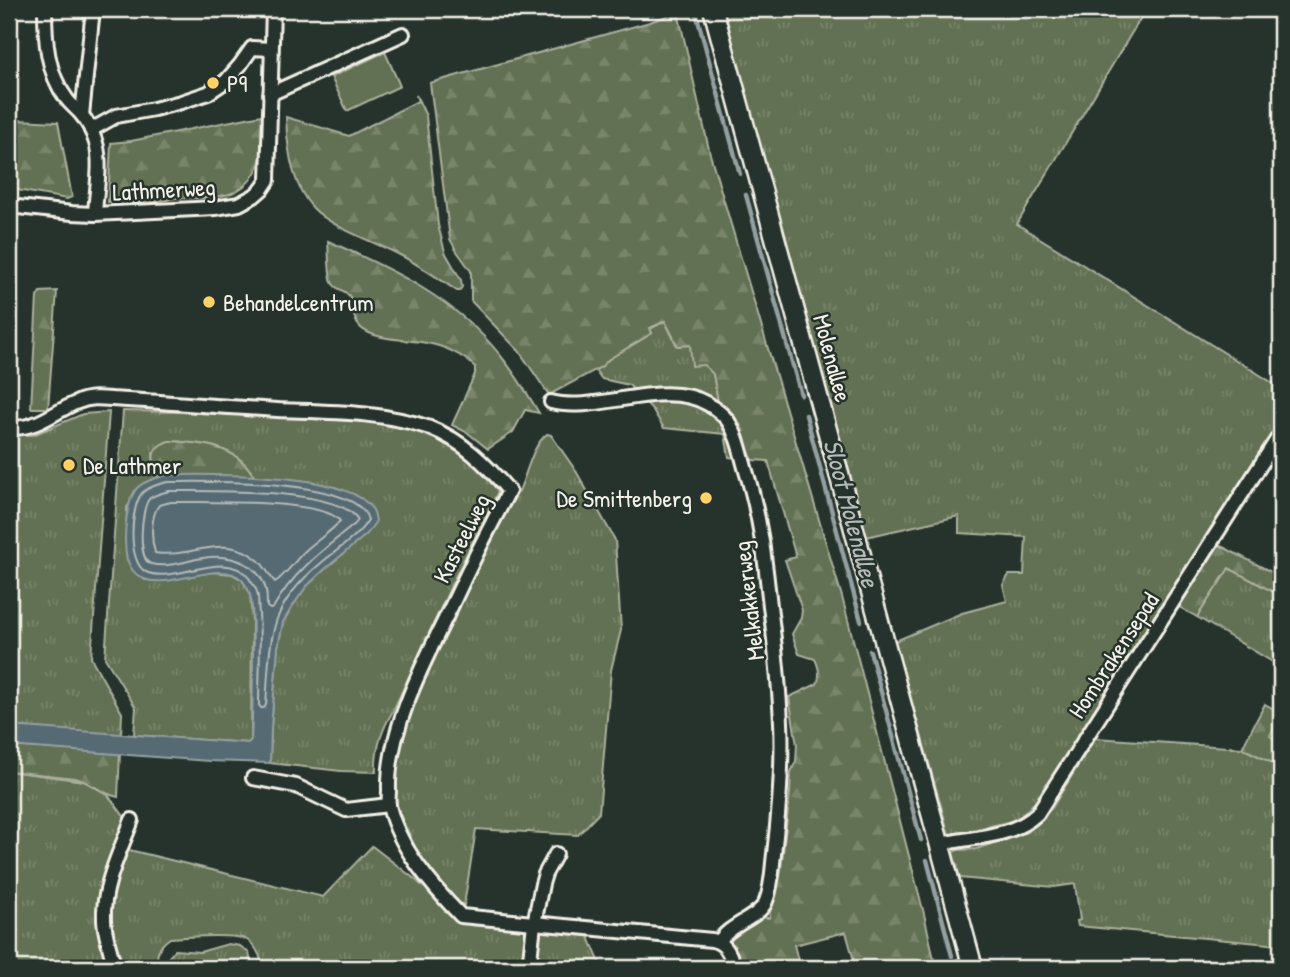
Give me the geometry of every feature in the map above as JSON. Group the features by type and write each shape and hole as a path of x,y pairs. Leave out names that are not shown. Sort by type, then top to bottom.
{"main road":[{"name":"Molenallee","path":"713,9 940,844 967,967"}],"street":[{"name":"Lathmerweg","path":"45,9 47,48 54,75 66,99 82,115 95,139 98,153 95,214"},
{"path":"82,115 93,9"},
{"path":"273,9 270,94 403,34"},
{"path":"90,130 116,116 154,109 208,93 226,81 252,48 271,49"},
{"name":"Lathmerweg","path":"9,206 95,214 202,209 239,204 254,196 268,180 270,94"},
{"name":"Melkakkerweg","path":"551,402 570,405 681,395 705,402 720,412 733,431 740,450 759,519 764,551 779,686 782,767 775,845 766,903 758,912 715,941"},
{"name":"Kasteelweg","path":"9,428 22,428 39,423 79,401 92,398 348,413 373,415 431,429 455,441 484,463 509,491 427,656 412,693 393,747 388,772 389,805 410,853 461,916 534,924"},
{"name":"Hombrakensepad","path":"940,844 1006,832 1037,814 1281,433"},
{"path":"253,778 296,786 346,810 389,805"},
{"path":"115,968 104,920 105,902 112,871 132,820"},
{"path":"529,968 534,924 545,874 556,854"},
{"path":"534,924 715,941 728,951 735,968"}],"green space":[{"path":"723,9 1146,9 1017,224 1281,388 1281,427 1049,784 1017,820 949,835 895,641 962,613 1007,601 1003,585 1009,575 1024,575 1026,537 959,533 959,516 866,537"},
{"path":"678,12 710,154 842,597 924,914 935,964 920,968 856,968 846,932 794,945 800,968 744,968 728,937 749,916 769,918 780,877 791,772 796,761 797,745 789,697 817,684 819,674 815,659 799,654 792,634 801,618 802,610 785,560 796,557 768,461 753,460 718,401 713,374 704,365 692,366 690,345 678,346 665,321 650,328 652,333 609,359 601,367 549,395 519,351 471,301 471,271 450,239 430,83"},
{"path":"385,52 400,86 347,111 331,77"},
{"path":"416,95 426,116 438,225 445,252 461,280 462,287 459,291 405,258 321,215 300,189 292,166 286,117 349,136 418,101"},
{"path":"262,115 264,140 259,163 248,183 238,190 214,197 177,198 149,203 108,202 111,143"},
{"path":"17,120 58,122 72,197 67,199 9,190 9,156"},
{"path":"328,241 422,288 464,318 483,335 505,362 539,413 525,410 513,432 488,449 468,433 452,425 475,374 475,367 440,346 374,335 360,327 350,297 331,280"},
{"path":"57,291 48,408 31,408 37,297 40,292"},
{"path":"665,321 677,346 690,345 713,374 718,401 753,460 729,457 725,434 664,428 652,409 629,385 602,379 595,370 652,333 650,329"},
{"path":"123,411 386,424 421,432 454,446 500,487 386,725 378,748 376,772 270,763 278,647 283,622 306,587 324,570 315,482 254,477 247,466 229,452 194,443 169,441 153,453 159,477 148,481 127,507 127,560 145,580 165,581 212,572 232,574 242,580 250,593 252,621 251,740 248,743 134,735 136,708 105,658"},
{"path":"109,412 91,658 122,713 121,735 9,726 9,434 33,435 83,414"},
{"path":"547,434 551,435 576,471 615,540 621,630 611,670 599,813 578,835 476,829 464,905 447,893 416,849 395,804 393,790 399,746 418,688 431,660 508,505 519,491 537,445"},
{"path":"169,441 205,445 228,452 247,466 254,477 159,477 155,465 155,451"},
{"path":"1219,545 1281,577 1281,596 1229,568 1197,617 1179,607"},
{"path":"1229,568 1281,596 1281,667 1197,617"},
{"path":"1265,704 1281,713 1270,736 1281,743 1281,767 1242,748"},
{"path":"1095,738 1242,748 1281,767 1281,945 1078,926 1077,921 1080,920 1075,884 1054,887 960,878 953,852 976,849 1028,832 1052,808"},
{"path":"9,746 120,753 118,797 75,778 9,771"},
{"path":"9,771 84,781 108,795 126,819 99,891 99,924 108,968 9,968"},
{"path":"372,846 421,885 425,884 451,916 462,923 526,929 522,968 263,968 256,949 247,940 210,936 170,938 158,951 158,968 120,968 112,936 110,908 116,881 129,850 323,897"},
{"path":"541,930 588,935 602,968 536,968"},
{"path":"228,944 240,946 249,953 252,968 169,968 168,958 175,950 200,952"}],"water":[{"path":"167,475 245,476 308,481 359,497 373,510 376,521 367,534 306,587 283,622 278,647 270,763 9,746 9,726 248,743 251,740 252,613 250,595 243,581 234,574 223,572 168,581 144,579 138,576 127,559 126,521 130,501 138,487"}],"waterway":[{"name":"Sloot Molenallee","path":"695,9 740,174"},
{"name":"Sloot Molenallee","path":"746,195 801,395"},
{"name":"Sloot Molenallee","path":"806,415 861,621"},
{"name":"Sloot Molenallee","path":"870,651 921,840"},
{"name":"Sloot Molenallee","path":"927,860 952,956"}],"place":[{"name":"P9","path":"213,83"},
{"name":"Behandelcentrum","path":"209,302"},
{"name":"De Lathmer","path":"69,465"},
{"name":"De Smittenberg","path":"706,498"}]}
